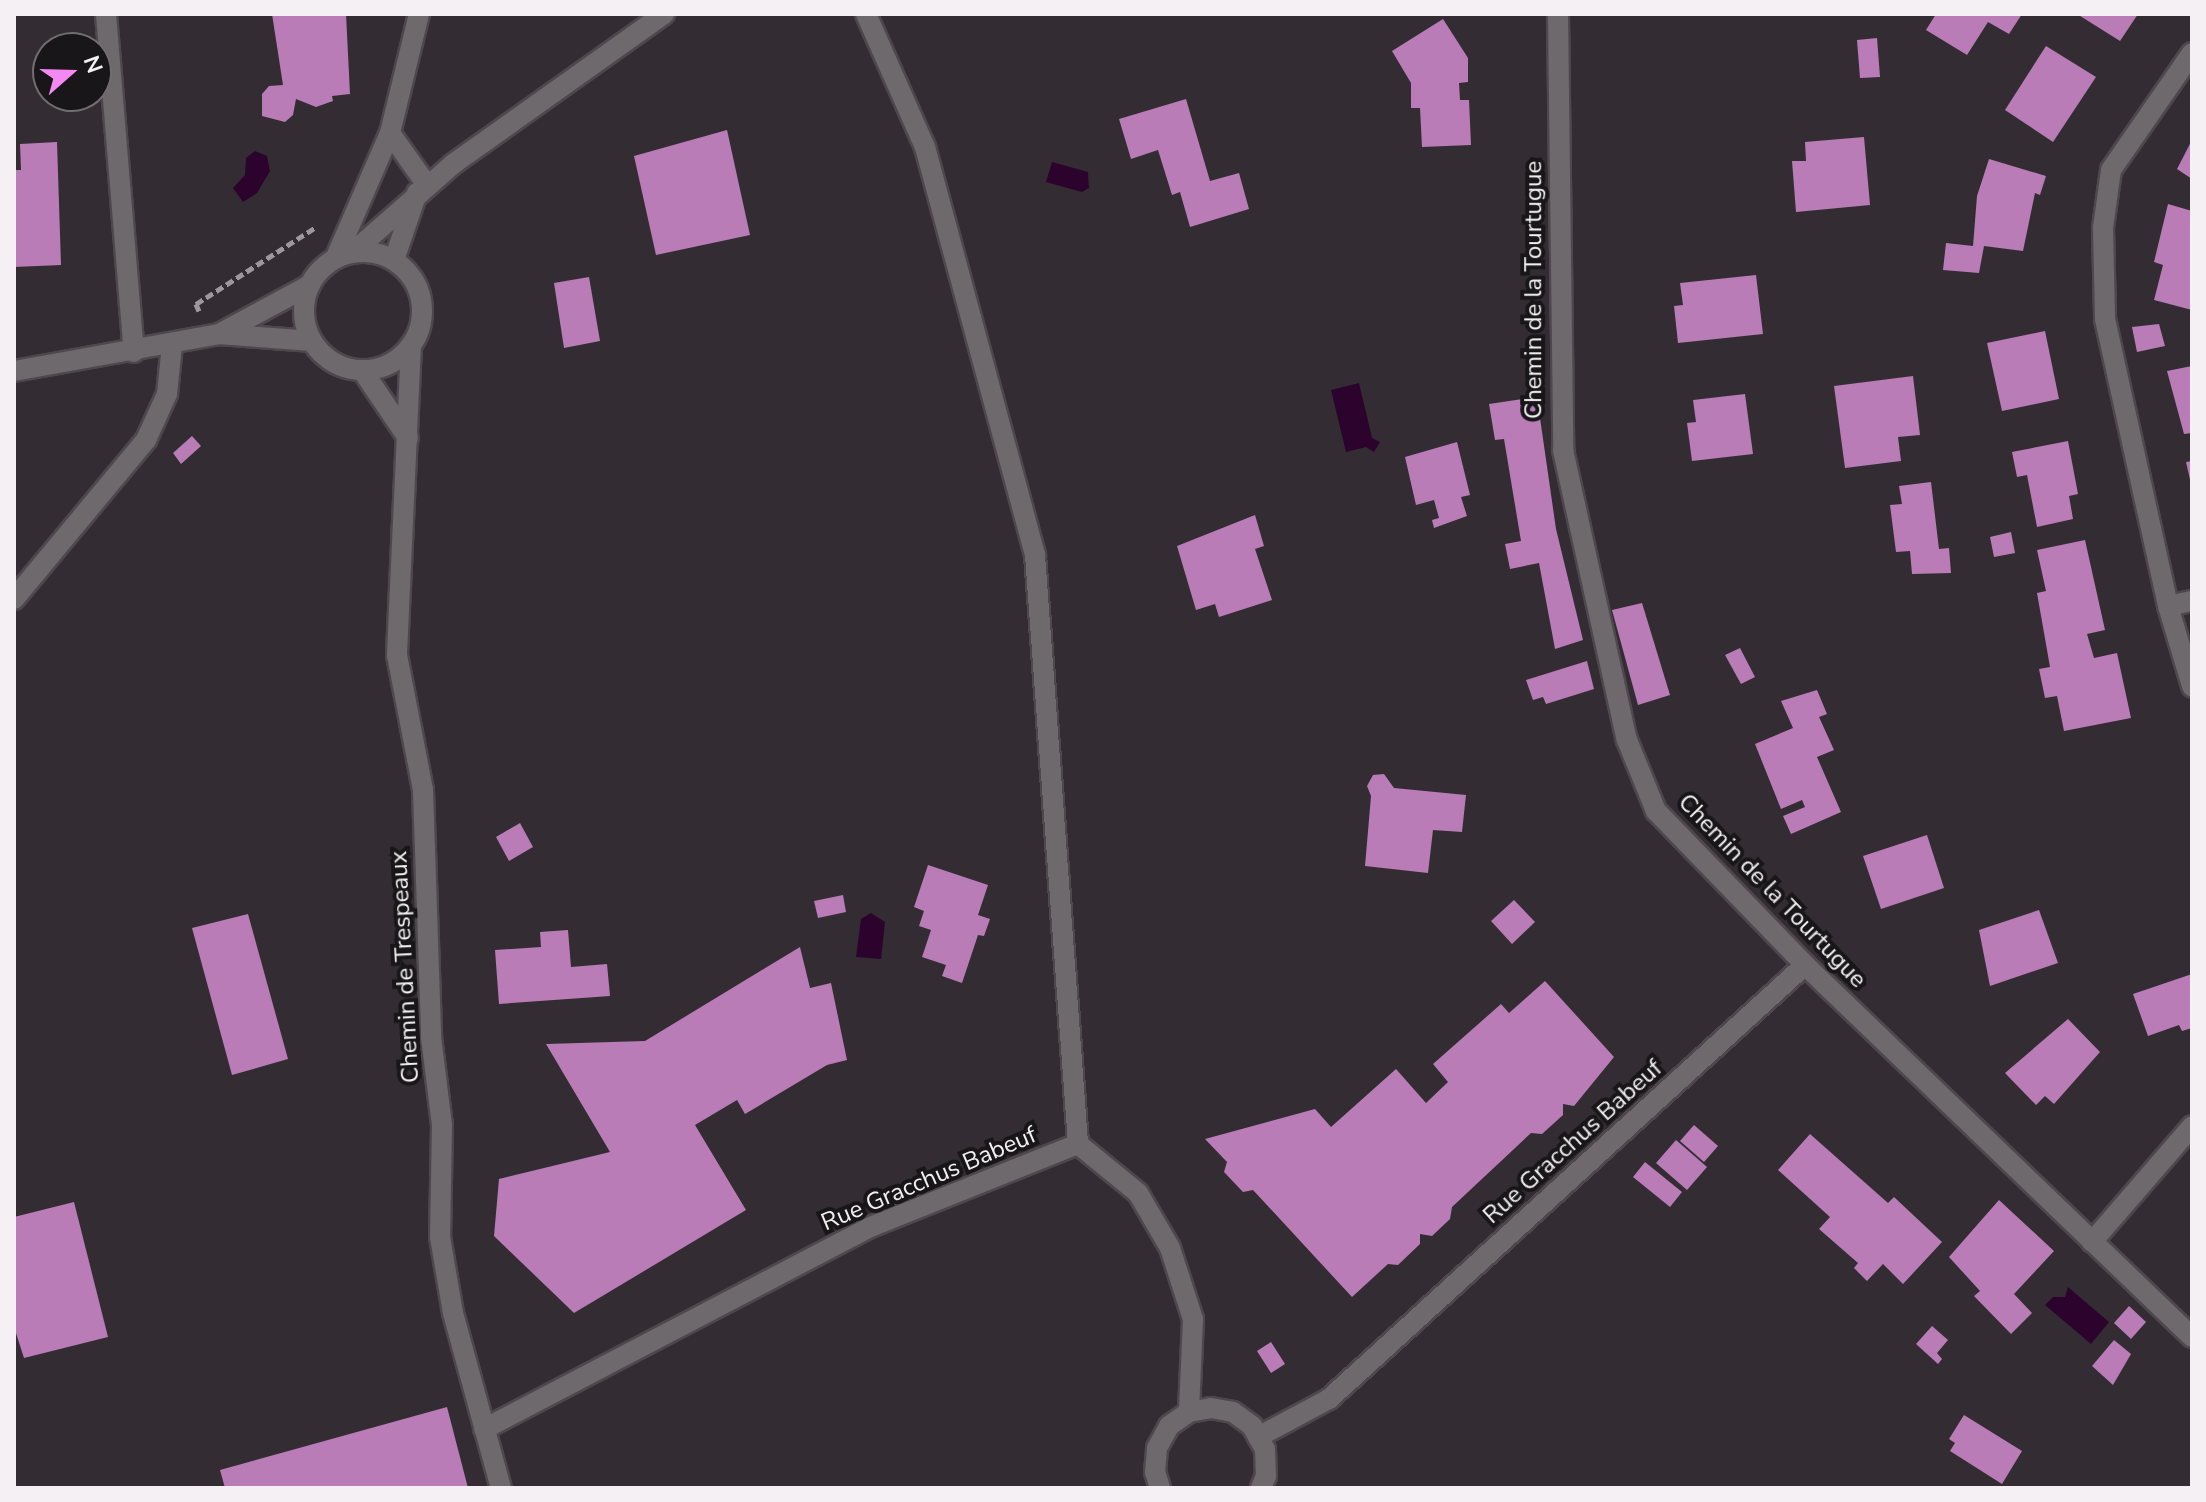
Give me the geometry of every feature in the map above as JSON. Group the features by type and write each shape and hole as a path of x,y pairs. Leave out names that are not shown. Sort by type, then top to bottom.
{"street":[{"path":"106,14 134,352"},
{"path":"345,255 390,133 419,14"},
{"path":"14,371 172,345 214,334 310,285 422,189 664,14"},
{"path":"866,14 925,147 1035,555 1059,906 1077,1070 1078,1144 1138,1193 1170,1248 1193,1319 1189,1412"},
{"name":"Chemin de la Tourtugue","path":"1558,14 1559,408 1563,450 1627,740 1656,811 1805,965 2192,1337"},
{"path":"2192,53 2111,170 2103,228 2105,319 2168,606 2192,686"},
{"path":"390,133 422,189"},
{"path":"394,260 422,189"},
{"path":"310,285 305,323 312,341 342,366 362,370 389,363 411,345 422,308 408,273 394,260 345,255"},
{"path":"214,334 312,341"},
{"path":"14,599 146,440 167,394 172,345"},
{"name":"Chemin de Trespeaux","path":"411,345 397,655 423,790 431,1037 442,1125 440,1237 453,1313 501,1488"},
{"path":"362,370 408,438"},
{"path":"2168,606 2192,601"},
{"name":"Rue Gracchus Babeuf","path":"1258,1437 1329,1399 1805,965"},
{"path":"2092,1242 2192,1126"},
{"name":"Rue Gracchus Babeuf","path":"484,1429 868,1228 1078,1144"},
{"path":"1160,1488 1155,1472 1157,1448 1169,1426 1189,1412 1211,1408 1233,1412 1258,1437 1265,1449 1266,1476 1261,1488"}],"path":[{"path":"214,334 196,304 276,257 325,218"}],"shaded area":[{"path":"255,151 267,156 270,171 257,193 243,202 233,188 245,175 246,158"},
{"path":"1052,162 1088,172 1089,188 1082,192 1046,182"},
{"path":"1359,383 1372,438 1380,442 1374,452 1366,447 1346,452 1331,390"},
{"path":"871,913 885,922 881,959 856,957 861,919"},
{"path":"2068,1287 2109,1322 2091,1344 2045,1305 2053,1297 2065,1297"}],"building":[{"path":"272,14 346,14 350,94 332,96 333,101 316,107 296,99 293,115 285,122 262,116 262,94 269,86 283,85"},
{"path":"1936,14 2022,14 2009,34 1988,22 1967,55 1926,30"},
{"path":"2077,14 2138,14 2120,41"},
{"path":"1443,19 1468,58 1468,82 1459,83 1460,100 1469,100 1471,145 1422,147 1420,108 1411,108 1411,83 1392,51"},
{"path":"1877,38 1880,77 1860,78 1857,40"},
{"path":"2046,46 2096,77 2053,142 2005,110"},
{"path":"1186,99 1210,181 1239,173 1249,209 1190,227 1180,192 1172,195 1158,150 1131,159 1119,119"},
{"path":"727,130 750,235 656,255 634,156"},
{"path":"1864,137 1870,205 1796,212 1792,161 1806,161 1805,142"},
{"path":"2192,140 2192,179 2177,169"},
{"path":"57,142 61,265 14,267 14,170 21,170 20,144"},
{"path":"1989,159 2046,176 2040,195 2035,193 2023,251 1984,246 1979,273 1943,270 1946,243 1973,246 1977,196"},
{"path":"2168,204 2192,211 2192,310 2154,300 2163,265 2154,262"},
{"path":"1756,275 1763,334 1678,343 1674,306 1683,305 1680,283"},
{"path":"589,277 600,341 564,348 554,283"},
{"path":"2159,324 2165,346 2137,352 2132,327"},
{"path":"2045,331 2059,399 2002,411 1987,343"},
{"path":"2192,366 2192,433 2184,434 2167,371"},
{"path":"1913,376 1920,435 1898,437 1901,461 1845,468 1834,386"},
{"path":"1745,394 1753,454 1692,461 1687,423 1696,422 1693,400"},
{"path":"1537,397 1556,529 1583,640 1555,649 1539,563 1510,569 1505,544 1521,541 1504,439 1495,440 1489,404"},
{"path":"192,436 201,446 181,464 173,453"},
{"path":"2068,441 2078,494 2069,496 2073,519 2037,527 2027,475 2017,477 2012,452"},
{"path":"1457,442 1470,495 1461,497 1467,516 1434,528 1432,520 1439,518 1434,500 1416,505 1405,457"},
{"path":"2192,461 2192,484 2191,484 2186,462"},
{"path":"1931,482 1939,549 1949,548 1951,573 1912,574 1910,551 1896,552 1890,505 1902,504 1899,486"},
{"path":"1255,515 1264,546 1255,549 1272,600 1219,617 1215,604 1196,610 1177,546"},
{"path":"2011,532 2015,553 1994,557 1990,537"},
{"path":"2085,540 2105,630 2087,634 2094,658 2117,653 2131,718 2064,731 2057,696 2045,698 2039,669 2050,667 2037,593 2046,591 2037,550"},
{"path":"1642,603 1670,695 1638,705 1612,610"},
{"path":"1740,648 1755,677 1741,684 1725,655"},
{"path":"1587,661 1594,689 1546,704 1543,697 1533,700 1526,680"},
{"path":"1817,690 1827,714 1819,717 1834,750 1817,757 1841,812 1791,834 1783,816 1805,807 1802,800 1781,809 1755,744 1793,728 1781,701"},
{"path":"1384,774 1394,788 1466,795 1462,832 1433,830 1428,873 1365,866 1371,796 1367,786 1373,775"},
{"path":"520,823 533,847 509,861 496,837"},
{"path":"1927,835 1944,888 1881,909 1863,856"},
{"path":"928,865 988,885 978,915 990,919 984,936 978,935 962,983 942,976 946,965 922,957 931,930 919,926 924,911 914,907"},
{"path":"843,895 846,912 818,918 814,901"},
{"path":"1514,900 1535,922 1512,944 1491,921"},
{"path":"2039,910 2058,963 1990,986 1979,930"},
{"path":"248,914 288,1059 232,1075 192,928"},
{"path":"568,930 571,967 607,964 610,996 499,1004 495,950 541,947 540,932"},
{"path":"800,947 810,988 831,983 847,1060 827,1065 745,1114 737,1100 695,1125 746,1210 574,1313 494,1236 499,1179 610,1152 546,1044 645,1041"},
{"path":"2192,974 2192,1028 2182,1031 2179,1025 2148,1036 2133,994"},
{"path":"1545,981 1614,1057 1574,1106 1563,1104 1563,1115 1542,1134 1531,1133 1452,1207 1450,1219 1432,1236 1420,1234 1420,1244 1398,1265 1388,1264 1352,1297 1253,1190 1243,1192 1224,1172 1227,1162 1205,1139 1315,1109 1331,1127 1396,1069 1426,1103 1448,1082 1433,1064 1501,1004 1509,1013"},
{"path":"2068,1019 2100,1052 2054,1104 2045,1096 2036,1105 2005,1073"},
{"path":"1694,1125 1718,1146 1704,1162 1680,1141"},
{"path":"1810,1134 1888,1203 1894,1197 1942,1242 1903,1284 1883,1264 1867,1281 1854,1268 1858,1263 1819,1229 1830,1217 1778,1170"},
{"path":"1676,1140 1707,1167 1687,1190 1656,1163"},
{"path":"1645,1162 1682,1192 1670,1207 1633,1177"},
{"path":"1999,1200 2054,1251 2014,1294 2032,1313 2011,1334 1974,1296 1980,1291 1949,1257"},
{"path":"74,1202 108,1337 24,1358 14,1327 14,1217"},
{"path":"2129,1306 2146,1322 2131,1339 2114,1323"},
{"path":"1932,1326 1948,1340 1937,1353 1942,1359 1938,1364 1916,1344"},
{"path":"2114,1340 2131,1354 2113,1385 2092,1366"},
{"path":"1271,1342 1285,1364 1271,1373 1257,1351"},
{"path":"447,1407 468,1488 225,1488 220,1470"},
{"path":"1964,1415 2022,1451 2002,1484 1950,1451 1955,1443 1949,1439"}]}
